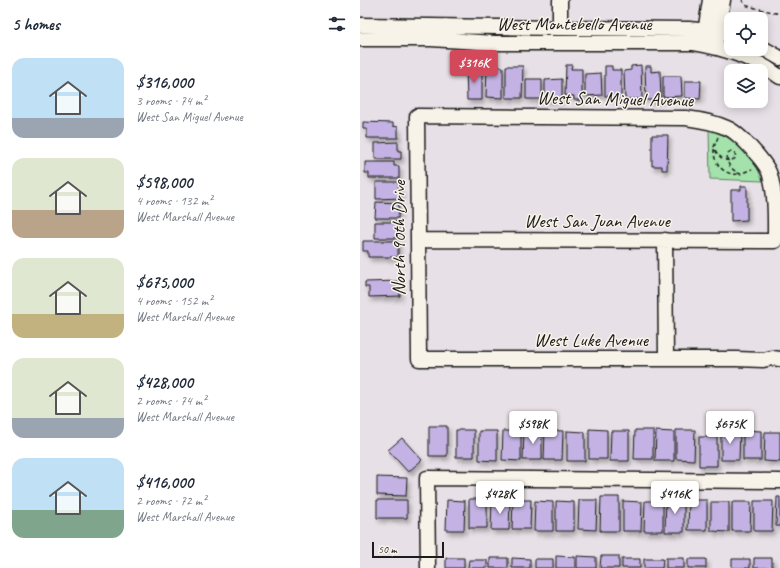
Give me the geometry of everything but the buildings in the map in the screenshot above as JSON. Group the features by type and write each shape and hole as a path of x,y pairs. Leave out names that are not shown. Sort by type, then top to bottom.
{"street":[{"path":"560,0 560,28"},
{"path":"710,0 714,38"},
{"path":"714,38 723,0"},
{"name":"West Montebello Avenue","path":"360,25 689,29 714,38 734,52 758,63 780,77"},
{"name":"West Montebello Avenue","path":"360,39 431,39 494,43 694,43 714,38"},
{"path":"768,51 780,58"},
{"name":"West San Miguel Avenue","path":"417,116 686,118 708,121 729,128 743,140 763,162 770,173 774,192 775,241"},
{"name":"North 90th Drive","path":"417,116 419,359"},
{"name":"West San Juan Avenue","path":"418,240 775,241"},
{"path":"666,240 666,359"},
{"name":"West Luke Avenue","path":"419,359 780,359"},
{"name":"West Luke Avenue","path":"763,360 772,366 780,368"},
{"path":"428,568 427,478 780,481"}],"path":[{"path":"742,0 745,5 780,14"},
{"path":"723,126 713,153 719,167 728,172 740,174 763,162"},
{"path":"714,147 717,154 721,158 727,160 736,158 734,152 731,151 728,154 727,160 730,168 740,174"}],"green space":[{"path":"709,128 740,146 753,160 763,181 710,179"}]}
